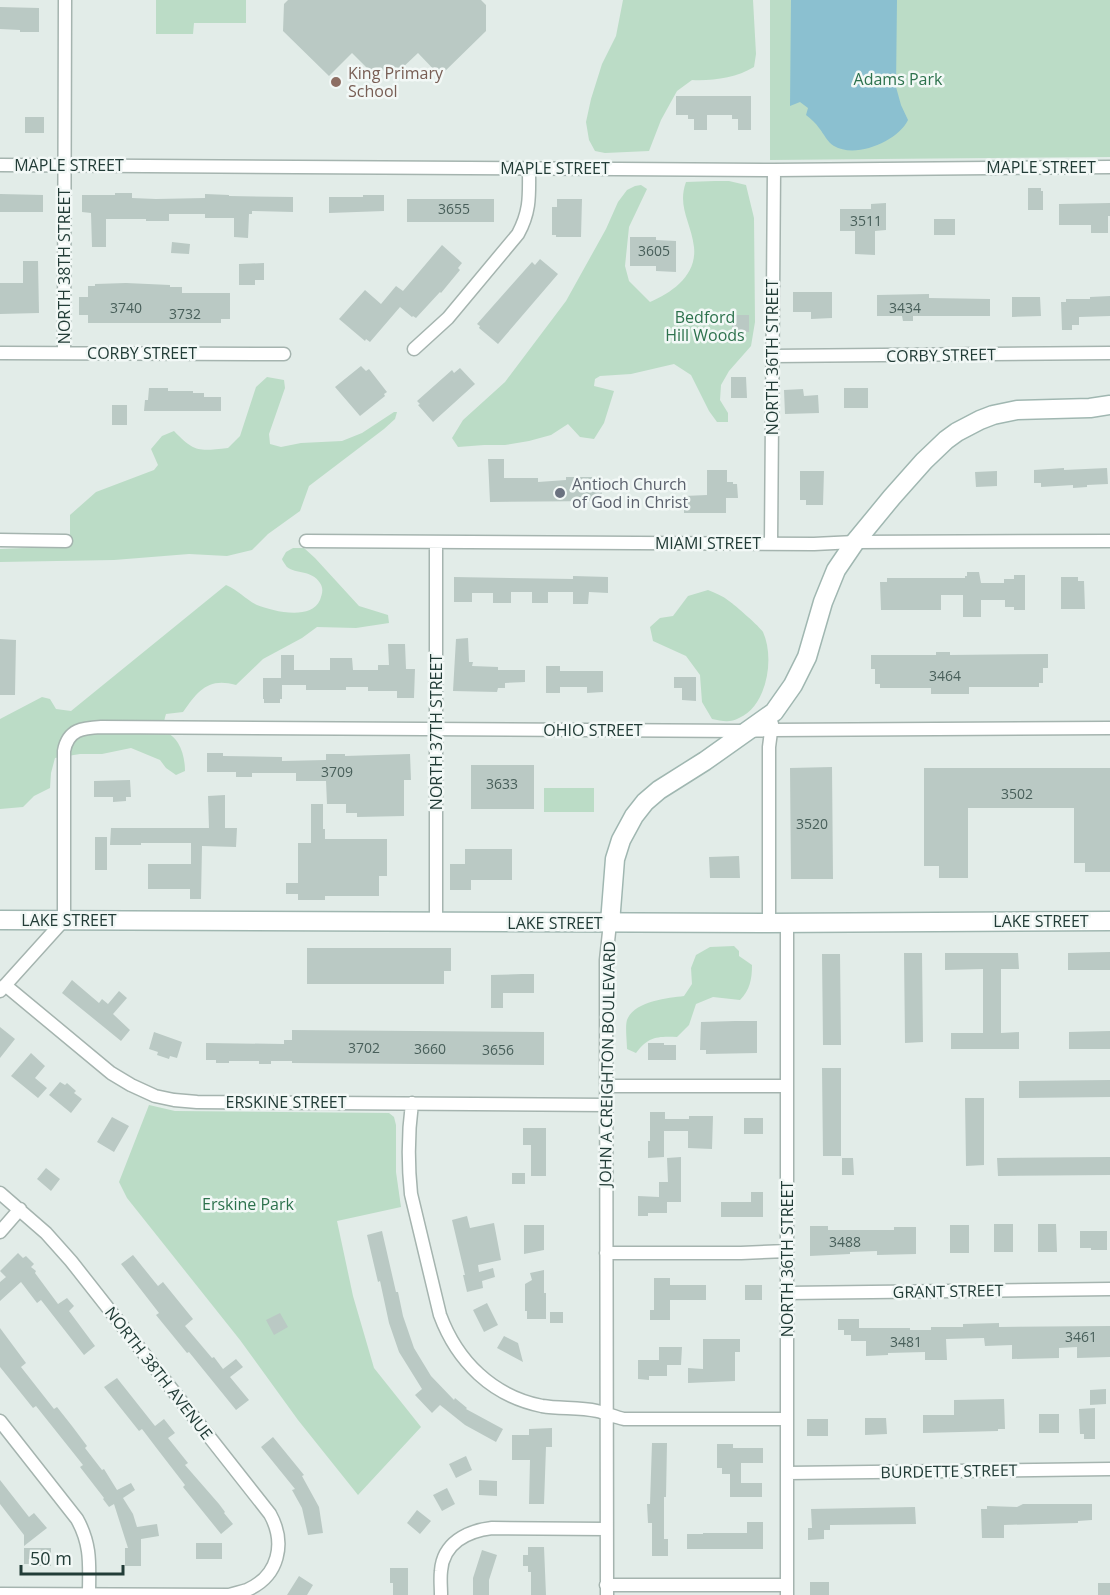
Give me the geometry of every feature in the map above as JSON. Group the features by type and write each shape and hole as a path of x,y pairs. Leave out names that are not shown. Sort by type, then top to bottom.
{"main road":[{"name":"JOHN A CREIGHTON BOULEVARD","path":"610,923 615,859 621,840 634,816 658,790 705,761 744,731 773,721 800,673 836,570 855,542 924,461 957,432 987,417 1017,410 1090,408 1110,405"},
{"name":"LAKE STREET","path":"0,920 610,923 1110,921"}],"street":[{"name":"NORTH 38TH STREET","path":"64,0 64,353"},
{"name":"MAPLE STREET","path":"0,165 774,170 1110,167"},
{"path":"414,349 448,318 518,234 528,211 528,168"},
{"name":"NORTH 36TH STREET","path":"771,544 774,170"},
{"name":"CORBY STREET","path":"0,353 284,354"},
{"name":"CORBY STREET","path":"772,356 1110,353"},
{"path":"0,540 66,541"},
{"name":"MIAMI STREET","path":"306,541 771,544 1110,541"},
{"name":"NORTH 37TH STREET","path":"436,542 436,922"},
{"path":"773,721 1110,728"},
{"name":"NORTH 36TH STREET","path":"773,721 769,747 787,1086 787,1590"},
{"name":"OHIO STREET","path":"64,920 64,751 65,743 70,736 85,728 744,731"},
{"path":"3,988 64,920"},
{"name":"JOHN A CREIGHTON BOULEVARD","path":"606,1590 606,960 610,923"},
{"name":"ERSKINE STREET","path":"3,988 111,1073 155,1096 174,1100 606,1105"},
{"path":"606,1086 787,1086"},
{"path":"412,1103 410,1120 411,1194 446,1330 454,1346 480,1376 513,1397 543,1406 588,1410 624,1419 787,1419"},
{"name":"NORTH 38TH AVENUE","path":"0,1193 46,1233 71,1261 276,1524 279,1539 276,1561 263,1579 245,1591 229,1594 89,1594"},
{"path":"0,1232 20,1209"},
{"path":"606,1252 787,1251"},
{"name":"GRANT STREET","path":"787,1293 1110,1289"},
{"path":"0,1421 77,1519 89,1549 89,1594 0,1594"},
{"name":"BURDETTE STREET","path":"787,1473 1110,1469"},
{"path":"441,1595 443,1560 449,1549 465,1535 492,1528 606,1529"},
{"path":"606,1590 787,1590"}],"green space":[{"path":"156,0 246,0 246,23 194,23 193,34 156,34"},
{"path":"623,0 753,0 756,54 754,67 747,71 724,78 692,80 677,91 661,120 649,151 605,153 595,151 589,140 586,122 602,64 616,36"},
{"name":"Adams Park","path":"770,0 1110,0 1110,157 770,160"},
{"name":"Bedford Hill Woods","path":"729,181 746,185 754,218 755,322 751,346 729,371 721,385 720,400 728,413 728,422 717,422 691,375 674,364 631,374 600,376 595,379 594,386 614,391 604,423 594,439 580,437 568,424 551,435 529,441 505,445 458,447 452,438 463,420 505,382 566,301 606,229 618,202 627,190 641,185 647,189 629,227 625,266 629,281 650,302 675,288 692,266 694,247 683,199 686,182"},
{"path":"267,377 284,380 285,388 269,434 270,444 281,447 301,443 342,441 362,433 397,412 395,419 309,486 300,511 268,534 252,550 227,556 189,554 114,560 0,562 0,549 70,546 70,515 96,492 154,470 158,465 151,449 162,436 174,431 198,449 228,448 240,436 256,387"},
{"path":"293,548 304,548 359,606 388,615 389,623 356,628 317,627 302,638 263,659 236,685 211,684 199,692 183,712 166,714 165,729 180,746 185,771 176,775 160,760 131,748 102,754 80,754 55,758 50,788 34,796 23,807 0,809 0,719 42,697 50,699 56,709 71,711 226,585 257,605 272,610 291,613 308,610 315,606 322,594 320,583 313,576 287,567 282,560 286,552"},
{"path":"708,590 727,599 747,616 763,632 767,643 768,667 762,692 749,712 732,721 712,719 702,702 700,675 686,656 653,641 650,627 660,618 673,616 688,596"},
{"path":"544,788 594,788 594,812 544,812"},
{"path":"734,946 739,951 739,956 752,965 750,984 740,1000 713,997 696,1004 689,1025 677,1037 654,1039 636,1053 627,1049 626,1023 631,1014 652,1002 684,996 692,984 691,968 696,955 710,947"},
{"name":"Erskine Park","path":"149,1105 175,1111 389,1113 394,1117 396,1172 401,1207 337,1221 353,1296 374,1368 421,1427 358,1495 298,1420 240,1340 127,1198 119,1182"}],"water":[{"path":"791,0 897,0 896,87 908,120 895,135 876,146 853,150 843,149 830,143 806,115 808,108 800,102 790,106"}],"building":[{"path":"288,0 481,0 486,5 486,31 440,76 418,53 399,71 369,70 352,53 329,76 283,31 284,4"},
{"path":"0,7 39,8 39,32 0,29"},
{"path":"676,96 751,96 751,130 738,130 738,119 732,119 732,115 707,115 707,130 694,130 694,119 688,119 688,115 676,115"},
{"path":"25,117 44,117 44,133 25,133"},
{"path":"1028,188 1041,188 1043,210 1028,210"},
{"path":"115,193 132,193 132,198 156,199 205,198 205,194 293,197 293,212 252,211 252,214 249,214 248,238 234,237 234,218 205,218 205,214 169,214 169,221 106,219 106,247 92,247 91,213 82,212 82,195 115,195"},
{"path":"0,194 43,195 43,212 0,212"},
{"path":"363,195 384,195 384,211 329,213 329,197 363,197"},
{"path":"407,199 494,199 494,222 407,222"},
{"path":"557,199 582,199 581,237 552,235 552,207 557,207"},
{"path":"886,203 886,230 875,231 875,255 855,254 855,231 840,231 840,209 871,209 871,204"},
{"path":"1110,203 1108,233 1091,233 1091,225 1059,225 1059,204"},
{"path":"934,219 955,219 955,235 934,235"},
{"path":"630,237 656,237 656,240 676,241 676,272 656,271 656,266 630,266"},
{"path":"172,242 190,244 189,254 171,253"},
{"path":"442,245 462,263 458,268 460,270 416,318 400,307 370,342 366,339 365,341 339,319 365,290 381,304 396,286 403,291"},
{"path":"540,259 558,274 498,344 477,324 532,262 535,265"},
{"path":"23,261 38,261 39,313 0,314 0,283 23,283"},
{"path":"264,263 264,280 255,280 255,285 239,285 239,264"},
{"path":"126,283 182,287 182,293 230,293 230,319 221,319 221,323 88,323 88,315 79,315 79,297 88,297 88,286"},
{"path":"793,292 832,292 832,318 811,319 811,312 793,312"},
{"path":"929,294 929,298 990,299 990,316 913,316 913,321 903,321 902,316 877,316 877,295"},
{"path":"1110,296 1110,316 1079,317 1079,325 1072,325 1072,330 1062,330 1061,302 1066,302 1066,299"},
{"path":"1012,297 1040,297 1041,316 1012,317"},
{"path":"732,315 749,315 749,332 732,332"},
{"path":"361,366 366,371 369,369 387,392 360,416 335,387"},
{"path":"460,368 475,384 433,422 417,401 452,370 454,373"},
{"path":"731,377 746,377 747,398 731,398"},
{"path":"149,388 193,391 193,393 204,393 204,397 221,397 221,411 144,411"},
{"path":"844,388 868,388 868,408 844,408"},
{"path":"803,389 804,396 818,395 819,413 785,414 784,390"},
{"path":"112,405 127,405 127,425 112,425"},
{"path":"488,459 504,459 504,478 538,478 538,482 566,480 566,477 601,477 602,501 490,502"},
{"path":"1064,468 1064,470 1107,468 1108,484 1073,488 1073,485 1041,487 1041,483 1034,483 1034,470"},
{"path":"707,470 727,470 727,482 737,484 738,498 726,498 726,513 684,513 684,496 707,495"},
{"path":"800,471 824,471 823,505 806,505 806,500 800,500"},
{"path":"997,471 997,486 976,487 975,472"},
{"path":"967,572 979,572 981,583 1004,583 1004,579 1014,579 1014,575 1025,575 1025,610 1005,607 1005,600 981,600 981,617 963,617 963,595 941,595 941,610 881,610 880,582 887,582 887,578 965,578"},
{"path":"573,576 608,577 608,593 589,592 588,604 573,604 573,592 548,592 548,603 532,603 532,592 511,592 511,603 493,603 493,593 472,593 472,602 454,602 454,577 573,579"},
{"path":"1061,577 1078,577 1078,581 1084,581 1085,609 1061,609"},
{"path":"468,638 469,662 473,662 472,666 498,667 498,670 525,670 525,682 505,683 505,688 498,688 497,692 453,691 456,639"},
{"path":"0,639 16,640 15,695 0,695"},
{"path":"388,644 405,644 406,669 415,669 414,698 397,698 397,691 368,691 368,687 346,687 346,690 306,690 306,685 282,685 280,703 264,703 263,678 281,678 281,655 294,655 294,670 330,670 330,658 352,658 353,670 378,670 378,665 389,665"},
{"path":"936,652 950,652 950,655 1048,654 1048,668 1043,668 1043,683 1039,683 1039,687 969,687 969,694 931,694 931,688 880,688 880,684 875,684 875,669 871,669 871,655 936,655"},
{"path":"546,666 560,666 560,671 603,671 603,692 587,693 587,687 560,687 560,693 546,693"},
{"path":"674,677 696,677 696,701 682,700 682,688 674,688"},
{"path":"207,753 223,753 223,756 282,757 282,761 326,760 326,754 345,754 345,756 410,754 411,780 404,780 404,816 357,817 357,813 346,813 346,804 327,804 326,781 296,781 296,773 252,773 252,777 236,777 236,772 207,772"},
{"path":"471,765 534,765 534,809 471,809"},
{"path":"832,767 833,879 791,879 790,768"},
{"path":"924,768 1110,768 1110,872 1085,872 1085,863 1074,863 1074,808 968,808 968,878 939,878 939,866 924,866"},
{"path":"130,780 131,797 126,797 126,801 113,802 113,797 94,797 94,781"},
{"path":"225,795 225,828 237,828 236,847 202,846 201,899 190,899 190,889 148,889 148,864 191,864 191,843 110,845 111,828 209,828 208,796"},
{"path":"311,804 323,804 325,839 387,839 387,876 379,876 379,896 325,896 325,900 298,900 298,894 286,894 286,883 298,883 298,843 311,843"},
{"path":"95,837 107,837 107,870 95,870"},
{"path":"465,849 512,849 512,880 471,880 471,890 450,890 450,864 465,864"},
{"path":"739,856 740,878 710,878 709,857"},
{"path":"307,948 451,948 451,971 444,971 444,984 307,984"},
{"path":"1110,952 1110,970 1068,970 1068,953"},
{"path":"904,953 922,953 923,1042 905,1043"},
{"path":"945,953 1018,953 1019,969 1001,969 1001,1033 1019,1032 1019,1049 951,1049 951,1033 983,1033 983,969 945,970"},
{"path":"822,954 840,954 841,1045 823,1045"},
{"path":"534,974 534,993 503,993 503,1008 491,1008 491,975"},
{"path":"72,980 99,1003 102,999 108,1004 119,991 127,998 113,1014 130,1030 121,1041 62,993"},
{"path":"757,1021 757,1053 706,1054 706,1050 700,1050 701,1022"},
{"path":"0,1027 15,1039 0,1058"},
{"path":"292,1030 544,1032 544,1065 292,1063 292,1061 271,1061 271,1064 259,1064 259,1061 216,1063 216,1060 206,1060 206,1043 284,1044 284,1040 292,1040"},
{"path":"1110,1031 1110,1049 1069,1049 1069,1032"},
{"path":"154,1032 182,1042 177,1058 170,1056 169,1059 149,1049"},
{"path":"648,1043 676,1045 676,1060 648,1060"},
{"path":"31,1053 45,1066 35,1078 47,1088 38,1098 11,1076"},
{"path":"822,1068 841,1068 841,1156 823,1156"},
{"path":"1110,1080 1110,1097 1019,1098 1019,1081"},
{"path":"60,1082 65,1085 67,1083 82,1099 71,1113 49,1095"},
{"path":"965,1098 984,1098 984,1165 966,1166"},
{"path":"650,1112 665,1112 665,1119 713,1116 712,1149 688,1148 688,1131 664,1131 664,1157 648,1158"},
{"path":"112,1117 129,1126 114,1152 97,1142"},
{"path":"744,1118 763,1118 763,1134 744,1134"},
{"path":"523,1128 546,1128 546,1176 531,1176 531,1145 523,1145"},
{"path":"681,1157 681,1202 667,1202 667,1213 648,1213 648,1216 638,1216 638,1196 659,1197 659,1182 668,1182 667,1158"},
{"path":"1110,1157 1110,1175 998,1176 997,1158"},
{"path":"842,1158 853,1158 854,1175 842,1175"},
{"path":"46,1168 60,1179 51,1191 37,1179"},
{"path":"512,1173 525,1173 525,1184 512,1184"},
{"path":"751,1192 763,1192 763,1217 721,1217 721,1202 751,1202"},
{"path":"467,1216 470,1228 494,1223 501,1260 478,1265 479,1272 493,1268 495,1277 482,1281 483,1288 467,1292 452,1220"},
{"path":"994,1224 1013,1224 1013,1252 994,1252"},
{"path":"1038,1224 1056,1224 1057,1252 1038,1252"},
{"path":"524,1225 544,1225 544,1250 524,1254"},
{"path":"950,1225 969,1225 969,1253 950,1253"},
{"path":"810,1226 828,1226 828,1230 894,1230 894,1227 916,1227 916,1254 877,1255 877,1251 810,1256"},
{"path":"382,1231 396,1292 398,1292 414,1348 431,1376 454,1400 455,1398 466,1409 503,1429 496,1442 465,1425 440,1405 432,1413 415,1395 422,1389 399,1352 389,1323 367,1235"},
{"path":"1080,1231 1107,1231 1107,1250 1080,1248"},
{"path":"18,1253 23,1258 26,1256 34,1264 31,1267 58,1304 67,1298 74,1306 69,1311 95,1346 84,1355 41,1300 37,1303 21,1282 0,1301 0,1282 6,1277 0,1271"},
{"path":"133,1255 158,1286 163,1282 193,1319 185,1326 212,1358 214,1357 223,1369 236,1359 243,1367 230,1377 249,1400 236,1410 156,1315 159,1313 121,1264"},
{"path":"544,1270 546,1319 527,1319 525,1284 532,1280 530,1273"},
{"path":"654,1278 670,1278 670,1285 706,1285 706,1300 670,1300 670,1320 650,1320 650,1310 654,1310"},
{"path":"745,1285 762,1285 762,1300 745,1300"},
{"path":"487,1303 498,1325 484,1332 473,1310"},
{"path":"550,1312 563,1312 563,1323 550,1323"},
{"path":"280,1313 288,1327 274,1335 266,1320"},
{"path":"838,1319 859,1319 859,1328 910,1328 910,1330 931,1330 931,1327 963,1327 963,1324 999,1323 999,1327 1110,1326 1110,1357 1077,1358 1077,1347 1059,1348 1059,1358 1012,1359 1012,1345 985,1346 984,1338 946,1339 947,1360 925,1360 925,1352 866,1356 866,1341 851,1341 851,1335 844,1335 844,1330 838,1330"},
{"path":"0,1328 26,1363 21,1367 54,1409 57,1407 72,1426 87,1446 85,1448 102,1470 104,1469 117,1490 131,1483 135,1490 123,1498 133,1514 137,1527 157,1524 159,1536 141,1539 141,1566 125,1566 125,1548 128,1548 114,1504 109,1507 80,1467 83,1465 36,1406 33,1408 0,1367"},
{"path":"504,1336 518,1343 523,1362 497,1348"},
{"path":"703,1339 740,1339 740,1352 735,1352 735,1381 688,1383 688,1368 703,1369"},
{"path":"659,1347 682,1347 681,1365 667,1365 667,1376 649,1376 649,1380 638,1379 638,1360 659,1360"},
{"path":"117,1378 155,1426 164,1419 175,1433 168,1438 188,1463 185,1465 233,1524 221,1534 183,1487 185,1485 142,1429 139,1431 104,1387"},
{"path":"1106,1389 1106,1404 1090,1405 1090,1390"},
{"path":"1004,1399 1005,1429 923,1433 923,1415 954,1415 954,1400"},
{"path":"1095,1408 1095,1439 1084,1439 1084,1434 1080,1434 1079,1409"},
{"path":"1039,1414 1059,1414 1059,1433 1039,1433"},
{"path":"865,1418 886,1418 887,1434 865,1435"},
{"path":"807,1419 828,1419 828,1436 807,1436"},
{"path":"552,1428 552,1447 546,1447 544,1504 529,1504 530,1460 512,1460 512,1435 529,1435 529,1429"},
{"path":"273,1437 304,1475 302,1476 319,1507 323,1533 308,1535 302,1508 292,1490 295,1489 261,1447"},
{"path":"652,1443 667,1443 664,1539 668,1539 668,1556 652,1556 652,1523 648,1523 647,1504 650,1504"},
{"path":"717,1444 733,1444 733,1448 763,1448 763,1463 741,1463 741,1483 762,1483 762,1497 730,1497 730,1474 722,1474 722,1468 717,1468"},
{"path":"466,1456 472,1470 456,1478 449,1464"},
{"path":"0,1480 29,1517 34,1513 47,1528 24,1546 24,1535 0,1504"},
{"path":"479,1480 497,1481 497,1496 479,1495"},
{"path":"447,1488 455,1504 442,1511 433,1495"},
{"path":"1023,1504 1092,1504 1092,1520 1078,1521 1078,1523 1004,1525 1004,1538 982,1538 981,1509 987,1509 987,1506 1017,1507"},
{"path":"915,1507 916,1524 830,1525 830,1530 824,1530 824,1539 808,1540 808,1528 812,1528 811,1509"},
{"path":"417,1510 431,1521 420,1534 407,1523"},
{"path":"747,1522 763,1522 763,1549 687,1549 687,1534 747,1533"},
{"path":"196,1543 222,1543 222,1559 196,1559"},
{"path":"528,1547 544,1547 546,1595 531,1595 531,1572 528,1572 528,1566 523,1566 523,1555 528,1555"},
{"path":"24,1548 51,1548 51,1566 24,1564"},
{"path":"482,1550 497,1555 489,1580 489,1595 473,1595 473,1578"},
{"path":"390,1568 408,1568 408,1595 393,1595"},
{"path":"299,1576 313,1585 307,1595 287,1595"},
{"path":"810,1582 829,1582 829,1595 810,1595"},
{"path":"1098,1583 1110,1583 1110,1595 1098,1595"}],"place":[{"name":"King Primary School","path":"336,82"},
{"name":"Antioch Church of God in Christ","path":"560,493"}]}
